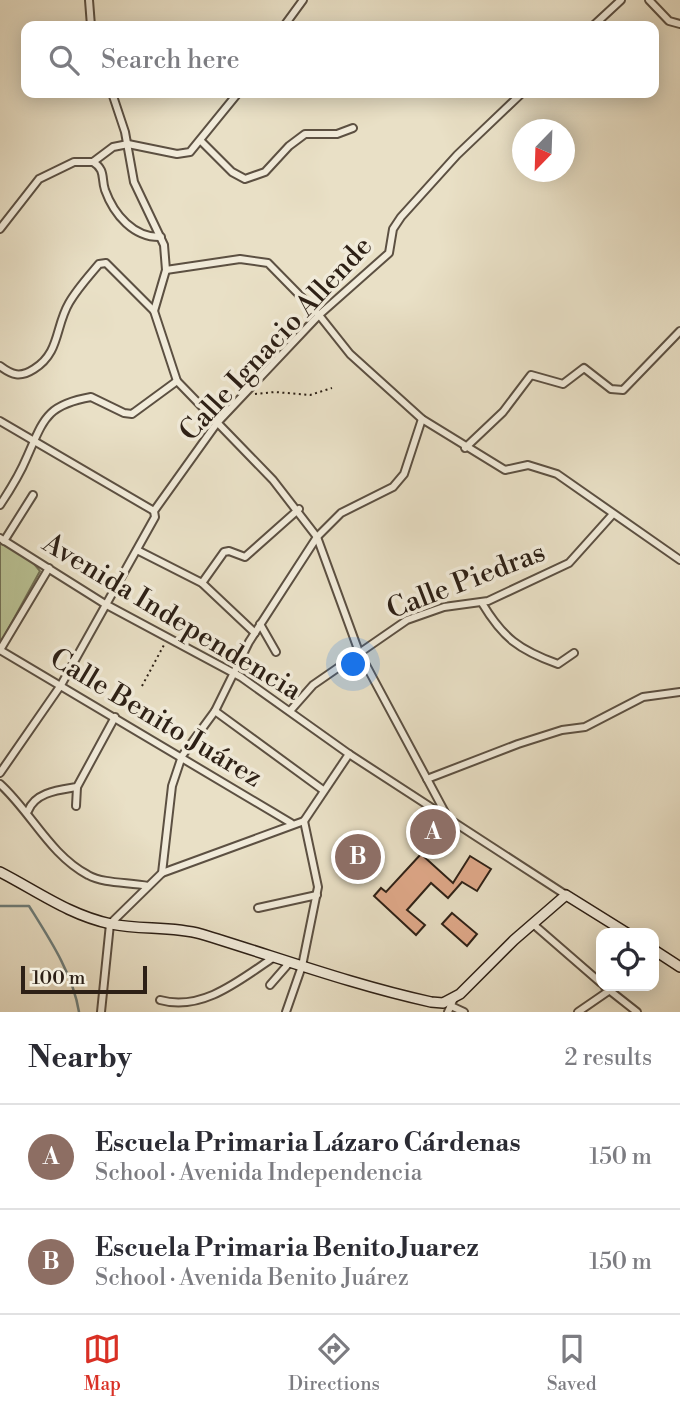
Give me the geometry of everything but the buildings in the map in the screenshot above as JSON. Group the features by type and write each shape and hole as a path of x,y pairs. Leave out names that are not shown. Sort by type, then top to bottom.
{"main road":[{"path":"0,872 60,907 110,924 143,930 188,931 370,988 431,1003 451,1005 533,923 566,895 618,928"},
{"path":"659,953 680,967"}],"street":[{"path":"89,0 91,21"},
{"path":"288,21 303,0"},
{"path":"598,21 621,0"},
{"path":"649,0 669,21 680,24"},
{"path":"114,98 128,144 134,183 161,237 166,270 154,311"},
{"path":"0,229 44,175 75,162 93,162 114,147 128,144 186,154 201,141 234,98"},
{"name":"Calle Ignacio Allende","path":"0,773 61,685 155,517 154,511 217,424 319,315 389,253 393,229 401,217 457,155 517,98"},
{"path":"201,141 232,172 245,179 265,172 289,146 305,134 337,134 353,128"},
{"path":"93,162 104,175 106,193 119,216 140,234 161,237"},
{"path":"166,270 240,258 259,260 281,274 350,354 422,419 508,471 528,465 550,471 680,561"},
{"path":"0,366 22,375 43,363 57,342 68,304 99,264 106,263 154,311 177,381 299,509 317,537 359,652 448,818"},
{"path":"465,447 502,412 531,375 563,384 584,368 611,389 623,390 680,331"},
{"path":"0,379 7,371"},
{"path":"0,505 20,472 45,417 60,405 91,397 124,413 132,414 177,381"},
{"path":"162,873 172,786 182,757 215,710 233,671 260,624 317,537 341,513 398,482 409,466 422,419"},
{"path":"0,421 154,511"},
{"path":"2,539 33,495"},
{"path":"202,583 224,552 245,556 299,509"},
{"name":"Calle Piedras","path":"290,710 313,685 392,629 421,614 444,607 482,603 569,563 613,514"},
{"name":"Avenida Independencia","path":"2,539 105,604 233,671 349,754 566,895"},
{"path":"137,550 202,583 255,633"},
{"path":"0,650 49,568"},
{"path":"482,603 501,634 516,644 558,663 574,653"},
{"path":"260,624 276,652"},
{"name":"Calle Benito Juárez","path":"0,650 291,823"},
{"path":"427,779 518,744 562,730 585,727 643,697 680,692"},
{"path":"215,710 323,790"},
{"path":"76,806 77,787 115,717"},
{"path":"286,1012 302,966 317,895 317,874 304,821 349,754"},
{"path":"0,784 28,811 41,833 88,875 148,887"},
{"path":"28,811 31,803 41,795 77,787"},
{"path":"102,1012 110,924 162,873 291,823 304,821"},
{"path":"258,908 317,895"},
{"path":"533,923 596,978"},
{"path":"160,1000 180,1004 200,1002 274,957"},
{"path":"270,985 290,962"},
{"path":"578,1012 600,991"},
{"path":"611,991 637,1012"},
{"path":"451,1005 464,1012"}],"path":[{"path":"236,405 264,392 310,394 332,388"},
{"path":"142,686 169,636"}],"green space":[{"path":"0,541 30,559 40,571 0,644"}],"waterway":[{"path":"0,906 29,906 66,970 79,1012"}],"place":[{"name":"Escuela Primaria Lázaro Cárdenas","path":"433,832"},
{"name":"Escuela Primaria Benito Juarez","path":"358,857"}]}
